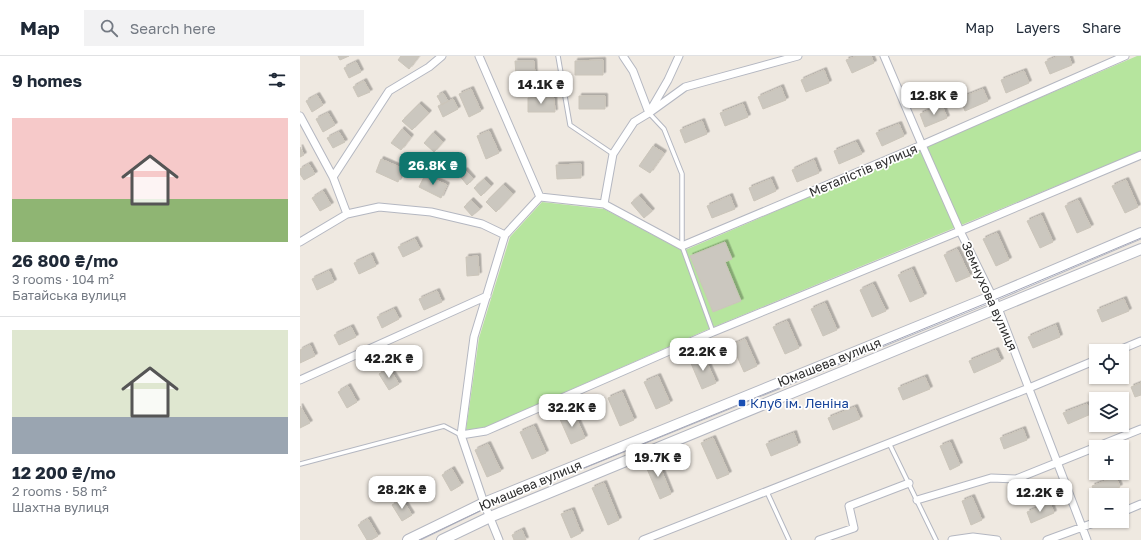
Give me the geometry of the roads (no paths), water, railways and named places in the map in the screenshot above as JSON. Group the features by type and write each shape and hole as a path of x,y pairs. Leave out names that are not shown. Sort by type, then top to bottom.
{"main road":[{"name":"Юмашева вулиця","path":"408,540 484,503 993,296 1141,233"},
{"name":"Юмашева вулиця","path":"442,540 490,517 1141,249"}],"street":[{"path":"333,177 389,91 442,56"},
{"path":"479,56 540,197"},
{"path":"623,56 633,71 649,113"},
{"path":"649,113 668,80 679,56"},
{"path":"604,204 613,154 634,122 685,87 798,56"},
{"name":"Земнухова вулиця","path":"884,56 960,231 993,296 1087,540"},
{"name":"Металістів вулиця","path":"682,246 922,145 1125,56"},
{"path":"300,116 333,177 347,214"},
{"path":"461,435 486,431 713,332 1141,155"},
{"path":"540,197 604,204 682,246"},
{"path":"499,540 484,503 461,435 474,337 505,235 540,197"},
{"path":"300,242 347,214 379,207 431,212 482,224 505,235"},
{"path":"300,380 487,296"},
{"path":"1129,346 1141,341"},
{"path":"643,540 1089,363"},
{"path":"917,500 991,478 1016,479 1141,429"},
{"path":"818,540 854,528 849,506 909,483"},
{"path":"1129,509 1141,504"},
{"path":"1047,540 1089,525"},
{"path":"952,540 973,536 997,540"}],"lane":[{"path":"558,56 570,125 613,154"},
{"path":"649,113 664,129 682,174 682,246 713,332"},
{"path":"300,464 444,426 461,435"},
{"path":"890,443 936,540"},
{"path":"767,492 789,540"}],"tram line":[{"path":"419,540 486,508 994,300 1141,238"}],"place":[{"name":"Клуб ім. Леніна","path":"742,403"}]}
